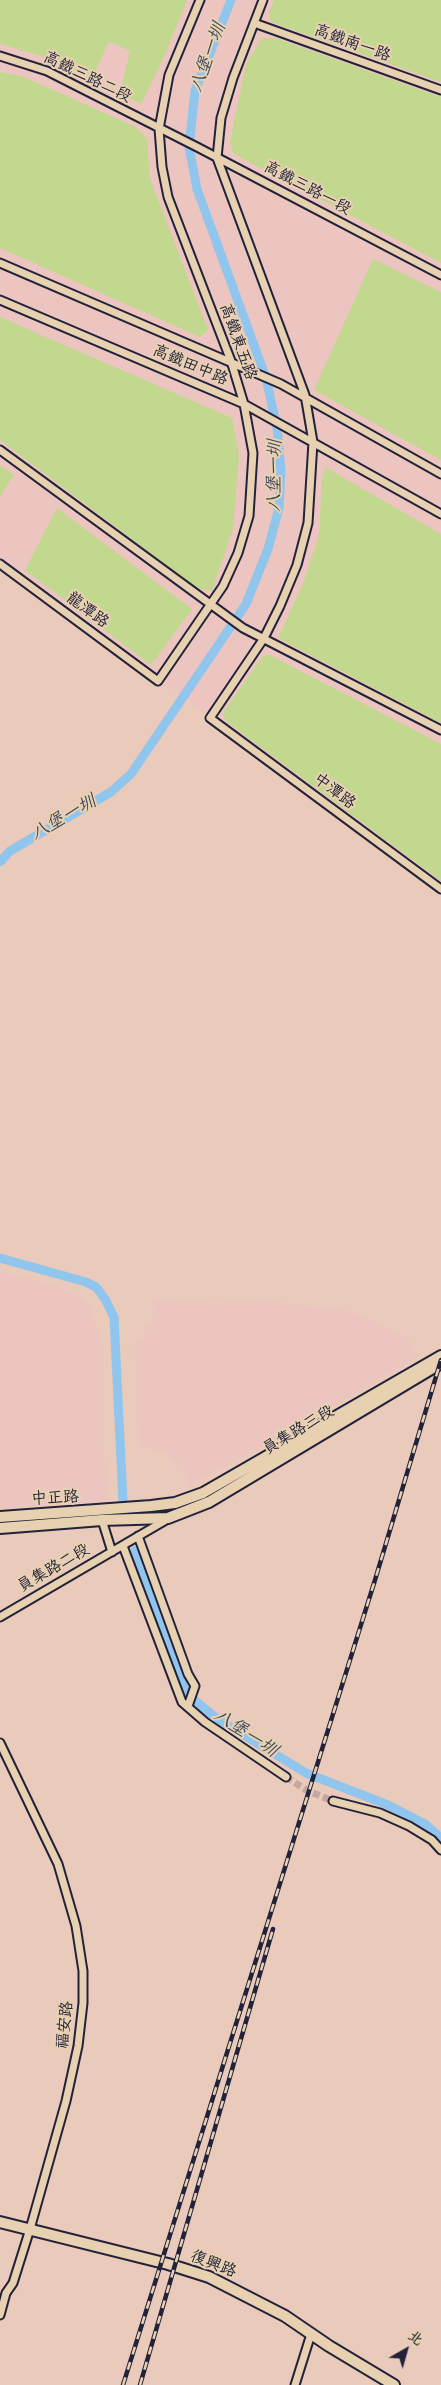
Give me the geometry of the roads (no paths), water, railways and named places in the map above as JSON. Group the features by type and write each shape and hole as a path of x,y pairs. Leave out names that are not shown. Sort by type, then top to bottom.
{"street":[{"name":"高鐵東五路","path":"158,681 223,586 238,552 248,516 253,453 244,404 231,361 168,197 162,167 159,129 169,75 200,0"},
{"path":"263,0 233,78 221,118 217,158 305,395 313,442 306,532 297,566 264,638"},
{"name":"高鐵南一路","path":"254,23 441,90"},
{"name":"高鐵三路二段","path":"0,56 47,71 159,129"},
{"name":"高鐵三路一段","path":"159,129 441,275"},
{"name":"高鐵田中路","path":"0,262 231,361 305,395 441,474"},
{"name":"高鐵田中路","path":"0,300 244,404 441,514"},
{"path":"0,450 243,628 441,730"},
{"name":"龍潭路","path":"0,564 158,681"},
{"name":"中潭路","path":"264,638 210,718 441,889"},
{"name":"員集路三段","path":"203,1493 441,1356"},
{"name":"員集路三段","path":"168,1518 209,1502 441,1363"},
{"path":"135,1513 175,1503 203,1493"},
{"path":"188,1706 195,1686 188,1674 138,1536 168,1518 203,1493"},
{"name":"中正路","path":"0,1517 111,1510 135,1513"},
{"path":"135,1513 168,1518"},
{"name":"中正路","path":"0,1528 102,1520 135,1513"},
{"path":"102,1520 112,1552"},
{"name":"員集路二段","path":"0,1617 138,1536"},
{"path":"123,1546 182,1702 205,1722 286,1777"},
{"name":"福安路","path":"0,2315 6,2292 13,2283 30,2229 75,2062 83,2003 83,1971 76,1926 58,1864 1,1747"},
{"path":"333,1801 380,1814 409,1826 432,1840 441,1850"},
{"name":"復興路","path":"0,2222 209,2277 285,2316 394,2385"},
{"path":"295,2385 311,2334"}],"waterway":[{"name":"八堡一圳","path":"0,862 10,851 111,792 131,774 246,604 268,549 279,508 281,471 277,428 266,378 197,189 189,147 195,91 231,0"},
{"name":"八堡一圳","path":"0,1258 86,1282 96,1287 105,1299 114,1317 123,1501"},
{"name":"八堡一圳","path":"135,1550 186,1693 216,1718 306,1773 388,1805 425,1824 441,1838"}],"tunnel":[{"path":"286,1777 308,1791 333,1801"}],"railway":[{"path":"123,2385 375,1580 441,1360"},
{"path":"140,2385 273,1929"}]}
